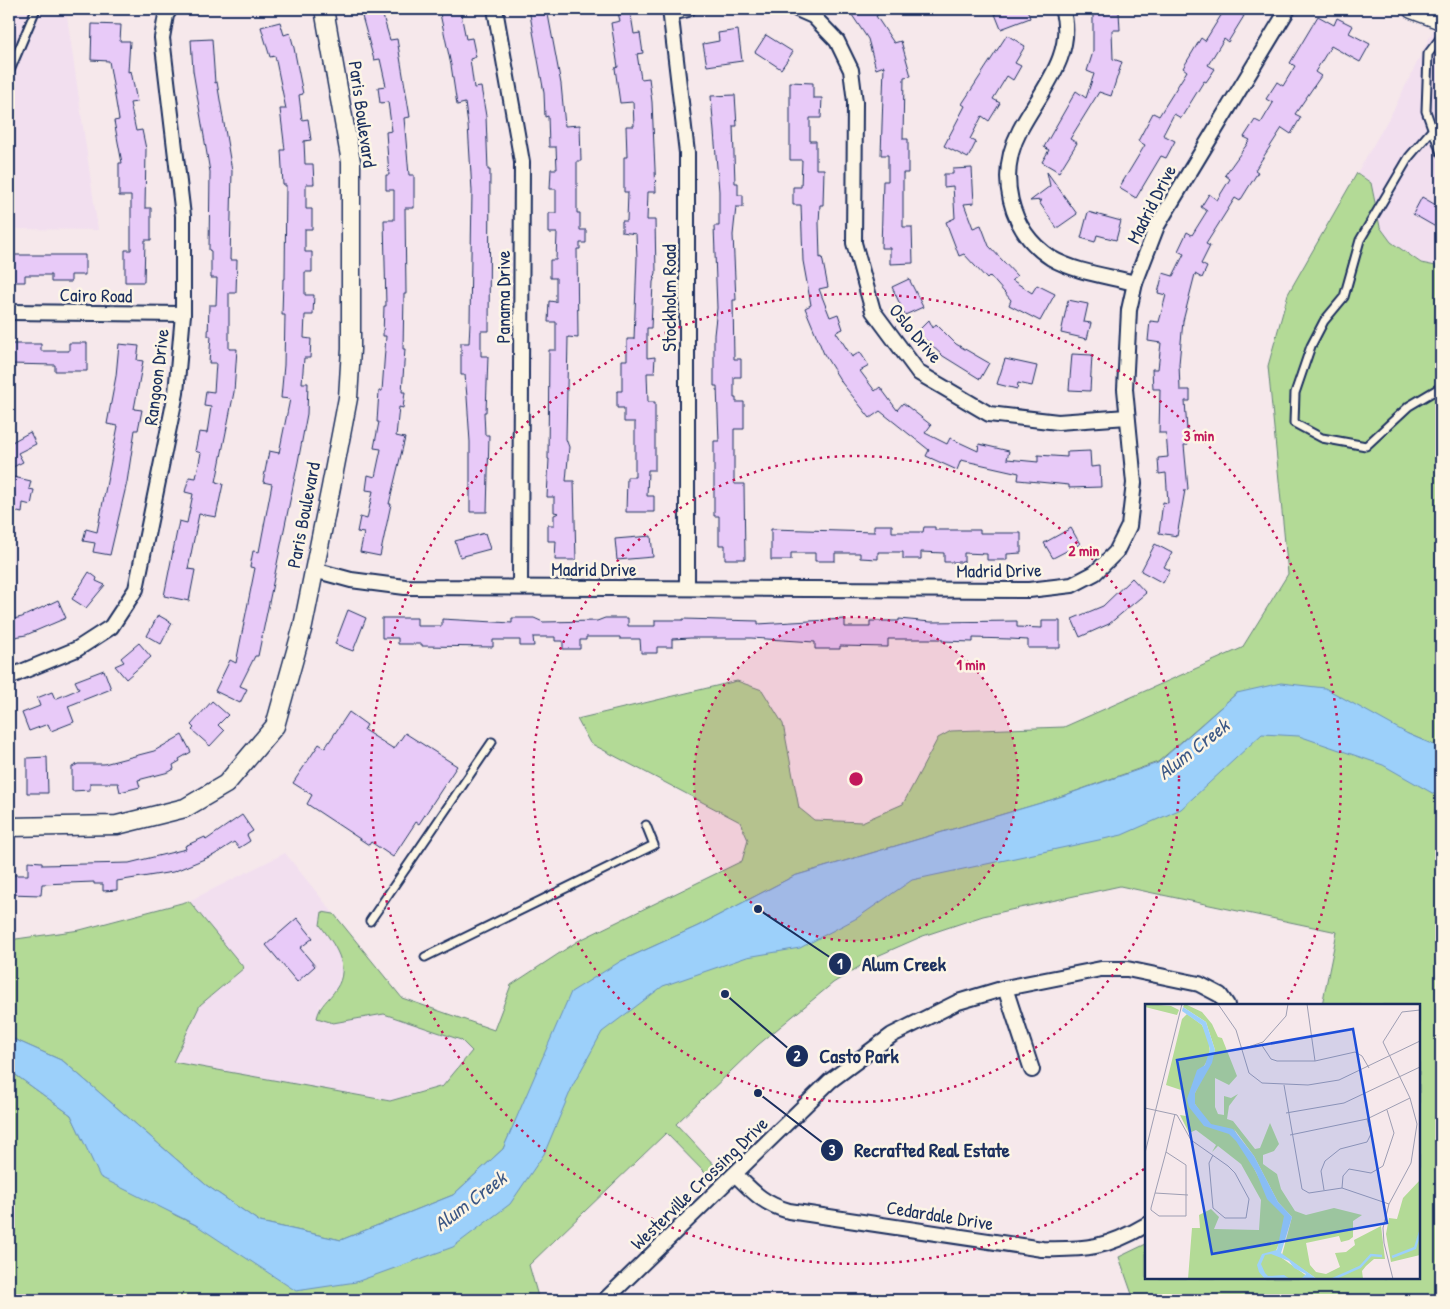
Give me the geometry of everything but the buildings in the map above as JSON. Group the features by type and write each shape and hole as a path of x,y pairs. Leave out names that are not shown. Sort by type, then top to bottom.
{"street":[{"name":"Rangoon Drive","path":"9,677 78,649 111,627 136,589 176,393 183,314 183,216 162,38 166,15 170,9"},
{"name":"Paris Boulevard","path":"9,827 118,825 186,808 226,784 275,726 303,626 348,398 351,349 351,162 324,9"},
{"name":"Panama Drive","path":"495,9 522,162 520,587"},
{"path":"671,11 688,9"},
{"name":"Oslo Drive","path":"797,9 813,16 837,41 851,70 855,102 854,243 873,311 919,373 990,414 1058,422 1127,417"},
{"path":"1062,9 1066,18 1064,50 1051,78 1019,132 1007,171 1010,205 1025,234 1051,258 1084,270 1135,283"},
{"name":"Madrid Drive","path":"314,570 351,580 405,587 1029,590 1072,585 1095,573 1116,552 1129,526 1134,483 1125,389 1129,310 1135,283 1157,226 1288,9"},
{"path":"1412,9 1441,20"},
{"name":"Stockholm Road","path":"671,11 687,153 686,588"},
{"name":"Cairo Road","path":"9,312 183,314"},
{"name":"Westerville Crossing Drive","path":"605,1300 736,1175 830,1080 892,1036 958,1002 1005,988 1101,969 1127,969 1199,984 1220,995 1225,1004"},
{"path":"1005,988 1032,1070"},
{"name":"Cedardale Drive","path":"736,1175 769,1205 788,1211 1042,1249 1080,1250 1118,1242 1145,1226"}],"lane":[{"path":"9,73 36,9"},
{"path":"1441,37 1428,54 1426,111 1441,154"},
{"path":"1432,130 1409,158 1360,240 1344,297 1324,321 1311,346 1295,393 1294,424 1322,438 1366,446 1409,406 1441,387"},
{"path":"370,921 492,742"},
{"path":"425,957 654,845 646,825"}],"shaded area":[{"path":"9,9 66,9 98,230 9,229"},
{"path":"1441,14 1441,267 1422,263 1391,242 1380,227 1371,183 1357,173 1393,111"},
{"path":"285,853 334,914 322,912 320,925 340,952 341,971 337,988 319,1007 333,1023 384,1014 461,1040 473,1051 443,1086 390,1101 172,1062 200,1005 243,968 189,901"}],"green space":[{"path":"1357,173 1371,183 1380,227 1391,242 1421,263 1441,267 1441,748 1408,734 1237,693 1158,762 1051,800 794,876 698,926 621,961 537,1075 503,1149 453,1195 341,1240 260,1222 206,1185 63,1061 9,1037 9,940 80,930 189,901 244,968 200,1005 173,1062 390,1101 443,1086 472,1051 461,1040 384,1014 333,1023 317,1018 322,1006 336,989 342,972 339,955 320,925 322,912 334,914 402,998 494,1030 511,985 578,941 742,861 748,840 740,822 590,743 577,719 737,681 762,690 783,724 799,808 814,820 862,822 903,804 938,738 951,731 1064,727 1242,648 1288,574 1268,366 1288,294"},
{"path":"1298,704 1441,798 1441,1300 1134,1300 1119,1257 1145,1244 1145,1279 1420,1279 1420,1004 1322,1004 1337,932 1120,886 983,916 923,936 875,957 833,983 758,1045 676,1124 718,1169 709,1177 666,1133 529,1265 539,1300 9,1300 9,1070 71,1115 93,1161 175,1215 196,1225 402,1252 522,1138 558,1029 878,875 1068,834"}],"water":[{"path":"1281,683 1325,688 1408,734 1441,748 1441,798 1383,765 1299,736 1262,734 1181,809 1122,835 912,880 857,918 800,948 747,957 663,986 602,1032 573,1085 544,1154 510,1204 453,1247 356,1282 296,1291 196,1225 100,1177 71,1115 9,1070 9,1037 63,1061 206,1185 260,1222 341,1240 453,1195 503,1149 571,992 621,961 698,926 794,876 1051,800 1158,763 1237,693"}],"place":[{"name":"Alum Creek","path":"758,909"},
{"name":"Casto Park","path":"725,994"},
{"name":"Recrafted Real Estate","path":"758,1093"}]}
